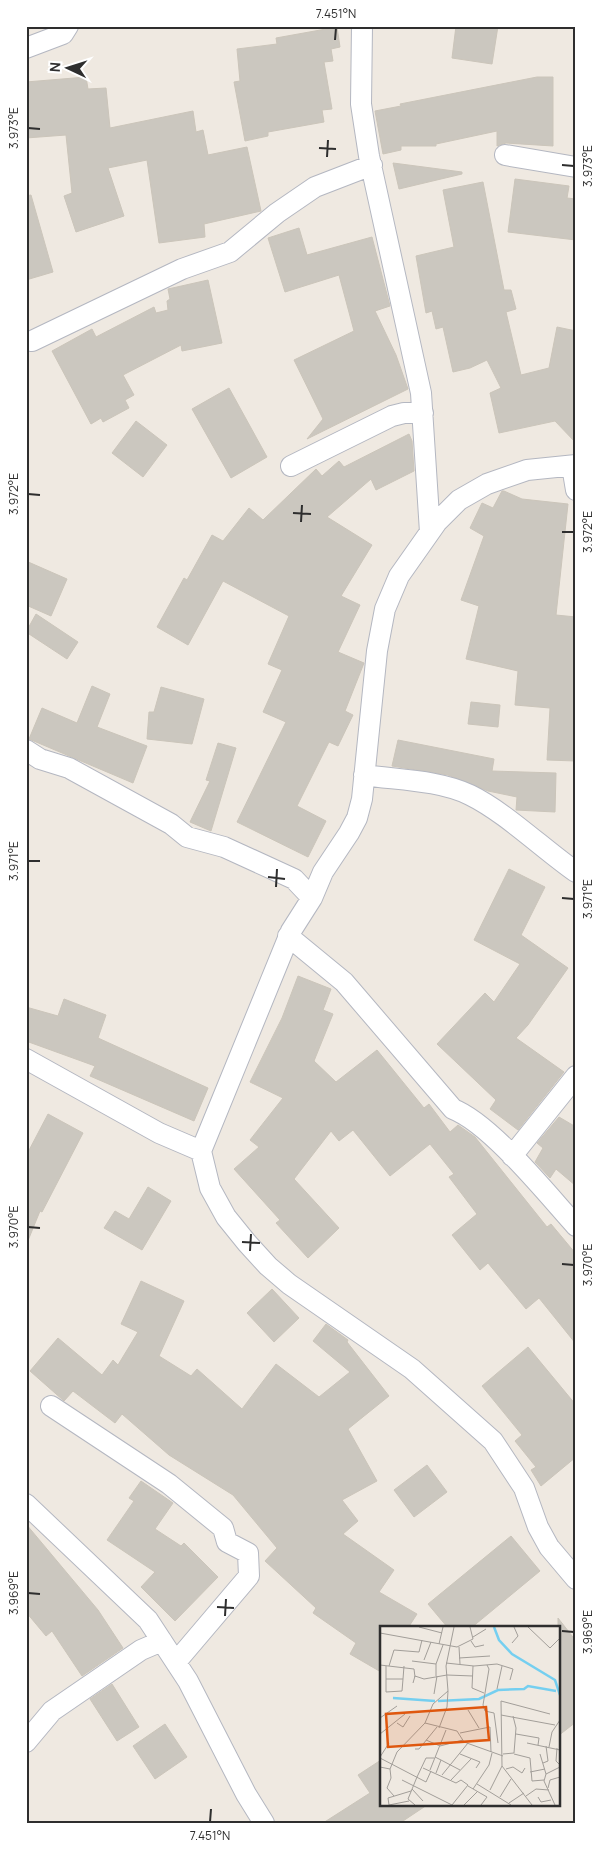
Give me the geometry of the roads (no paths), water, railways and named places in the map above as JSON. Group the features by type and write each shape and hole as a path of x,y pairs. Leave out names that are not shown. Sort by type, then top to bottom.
{"street":[{"path":"26,48 63,34 68,26"},
{"path":"362,26 361,104 372,165 414,358 423,413 430,532"},
{"path":"505,155 576,167"},
{"path":"32,341 182,269 230,252 277,213 315,187 372,165"},
{"path":"291,466 392,416 404,413 423,413"},
{"path":"576,490 574,466 527,470 487,484 459,500 430,532 399,576 386,609 377,651 364,775 357,818 341,847 323,872 312,898 288,936 202,1151 210,1188 226,1217 247,1244 268,1266 289,1284 412,1369 479,1425 493,1441 524,1488 538,1527 549,1547 576,1579"},
{"path":"26,750 40,759 69,768 171,824 187,837 224,846 294,879 312,898"},
{"path":"364,775 446,787 470,795 489,806 576,872"},
{"path":"288,936 344,982 453,1109 466,1114 512,1156 576,1226"},
{"path":"26,1058 159,1133 202,1151"},
{"path":"512,1156 576,1076"},
{"path":"51,1406 169,1484 223,1528 227,1542 248,1553 248,1576 176,1662"},
{"path":"26,1504 148,1620 176,1662 246,1794 264,1823"},
{"path":"26,1742 52,1711 140,1650 162,1641"}]}
